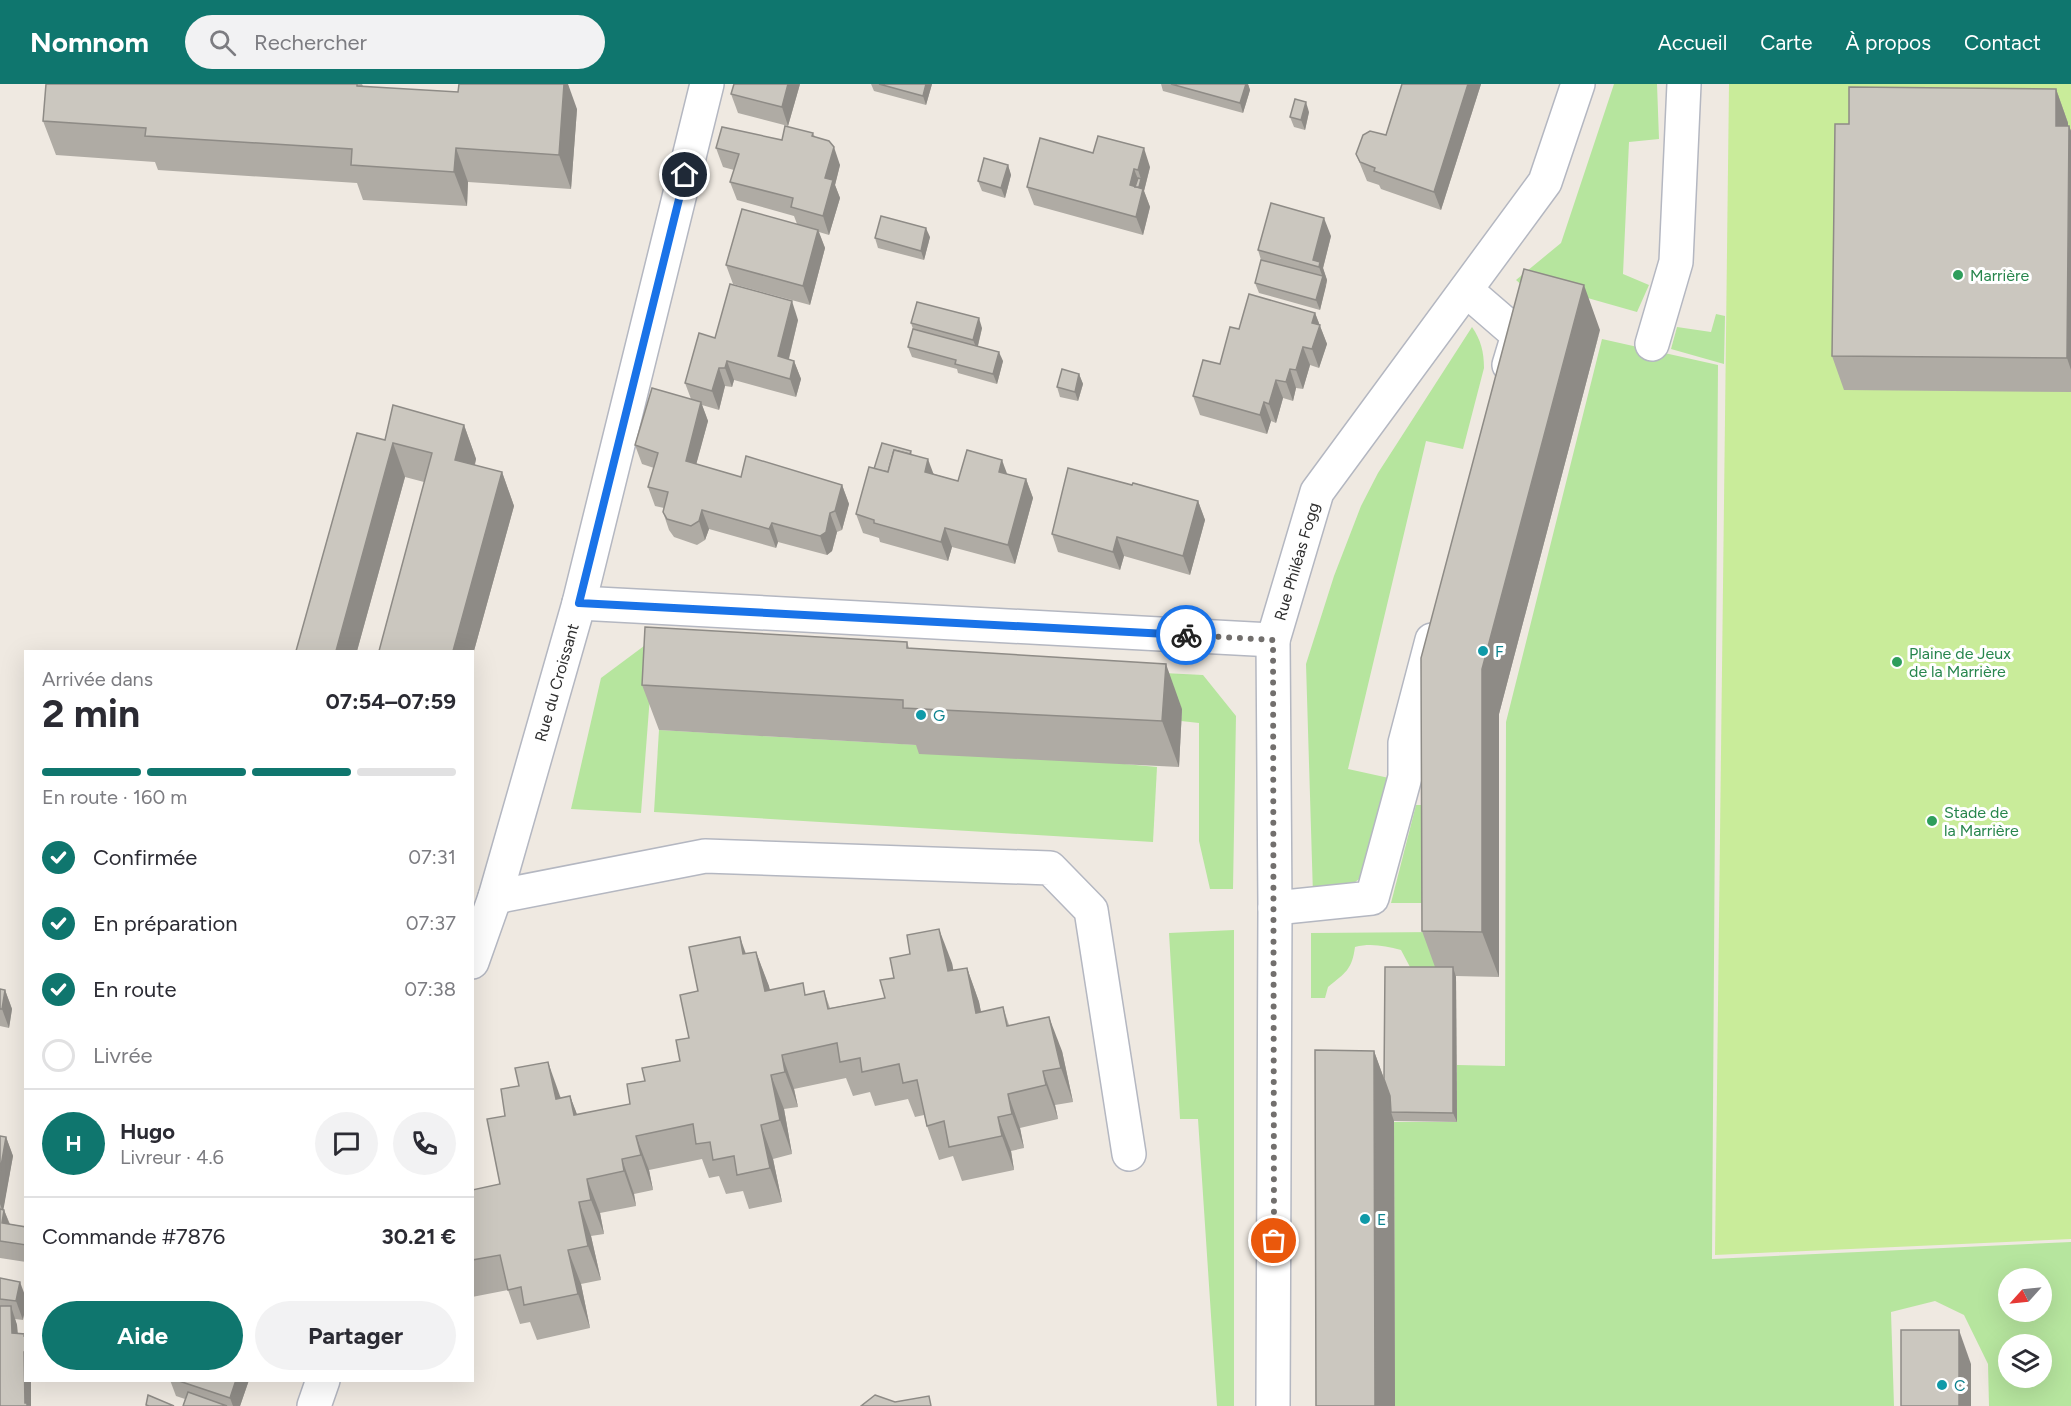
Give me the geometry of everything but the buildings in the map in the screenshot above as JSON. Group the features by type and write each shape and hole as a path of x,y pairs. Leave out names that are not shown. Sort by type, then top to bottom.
{"street":[{"name":"Rue du Croissant","path":"474,956 495,897 579,603 707,84"},
{"name":"Rue Philéas Fogg","path":"579,603 1273,640 1317,492 1545,182 1578,84"},
{"path":"1652,344 1676,262 1684,84"},
{"path":"1466,290 1518,335 1502,392"},
{"path":"1275,908 1372,898 1405,777 1405,743 1441,609"},
{"path":"1273,640 1275,908 1273,1406"},
{"path":"495,897 705,856 1050,868 1091,910 1128,1154"},
{"path":"314,1406 322,1382"}],"green space":[{"path":"1614,84 1657,84 1659,139 1629,142 1623,274 1649,285 1637,312 1570,293 1539,300 1516,280 1561,243"},
{"name":"Plaine de Jeux de la Marrière","path":"1729,84 2071,84 2071,1239 1715,1255"},
{"path":"1716,314 1725,316 1724,364 1671,349 1677,327 1711,332"},
{"path":"1472,327 1481,346 1484,368 1463,449 1426,441 1348,769 1389,778 1362,877 1340,893 1313,895 1306,664 1334,576 1361,506 1378,473"},
{"path":"1602,339 1718,365 1712,1259 2071,1242 2071,1406 1989,1406 1988,1364 1964,1315 1935,1301 1891,1312 1894,1406 1395,1406 1394,1122 1456,1122 1457,1065 1505,1066 1506,722"},
{"path":"644,646 731,650 650,696 641,813 571,809 601,678"},
{"path":"1124,671 1203,675 1236,716 1233,889 1210,889 1199,841 1199,723 1181,721 1182,709"},
{"path":"659,730 919,745 1157,767 1153,842 654,812"},
{"path":"1416,805 1438,805 1438,903 1391,903"},
{"path":"1234,930 1234,1406 1217,1406 1198,1119 1180,1119 1169,933"},
{"path":"1438,932 1438,976 1412,977 1410,967 1401,950 1367,945 1355,947 1350,966 1328,987 1325,998 1311,998 1311,933"}],"way so far":[{"path":"1186,635 1273,640 1274,1241"}],"place":[{"name":"Marrière","path":"1958,275"},
{"name":"F","path":"1483,651"},
{"name":"Plaine de Jeux de la Marrière","path":"1897,662"},
{"name":"G","path":"921,715"},
{"name":"Stade de la Marrière","path":"1932,821"},
{"name":"E","path":"1365,1219"},
{"name":"C","path":"1942,1385"}],"route":[{"path":"685,175 579,603 1186,635"}]}
